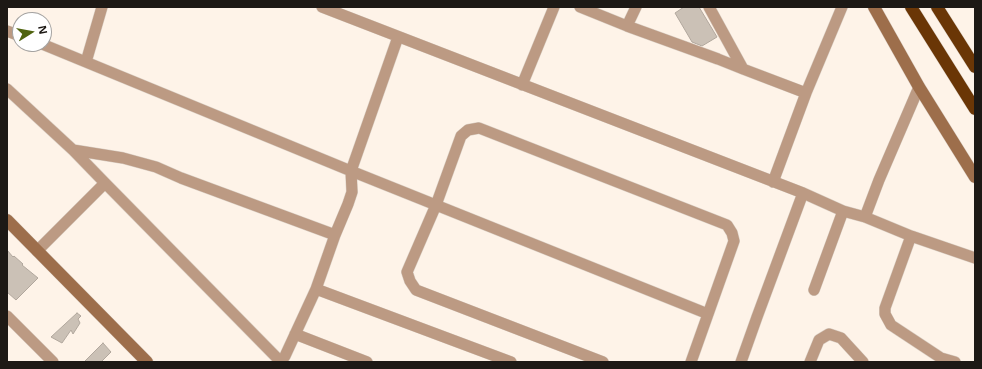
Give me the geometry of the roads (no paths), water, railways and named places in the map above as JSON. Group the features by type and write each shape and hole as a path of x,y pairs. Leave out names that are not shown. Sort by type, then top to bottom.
{"highway":[{"path":"911,7 975,109"},
{"path":"937,7 975,67"}],"main road":[{"path":"874,7 919,87 975,177"},
{"path":"7,220 147,362"}],"street":[{"path":"86,62 102,7"},
{"path":"322,7 773,182 843,211 865,217 911,236 975,258"},
{"path":"580,7 806,93"},
{"path":"627,26 636,7"},
{"path":"708,7 743,69"},
{"path":"773,182 806,93 842,7"},
{"path":"522,85 550,8"},
{"path":"7,89 73,150 281,362 316,289 335,235 348,204 352,192 351,171 398,37"},
{"path":"52,48 351,171 708,314"},
{"path":"865,217 879,180 919,87"},
{"path":"603,362 416,290 410,281 408,272 436,205 461,136 468,130 479,128 727,225 732,233 734,241 691,362"},
{"path":"73,150 123,158 156,167 181,178 335,235"},
{"path":"37,251 105,183"},
{"path":"741,362 803,194"},
{"path":"814,290 843,211"},
{"path":"911,236 885,308 885,314 891,325 943,360 955,362"},
{"path":"316,289 511,362"},
{"path":"10,321 53,362"},
{"path":"295,334 367,362"},
{"path":"810,362 819,340 829,334 841,338 863,362"}]}
